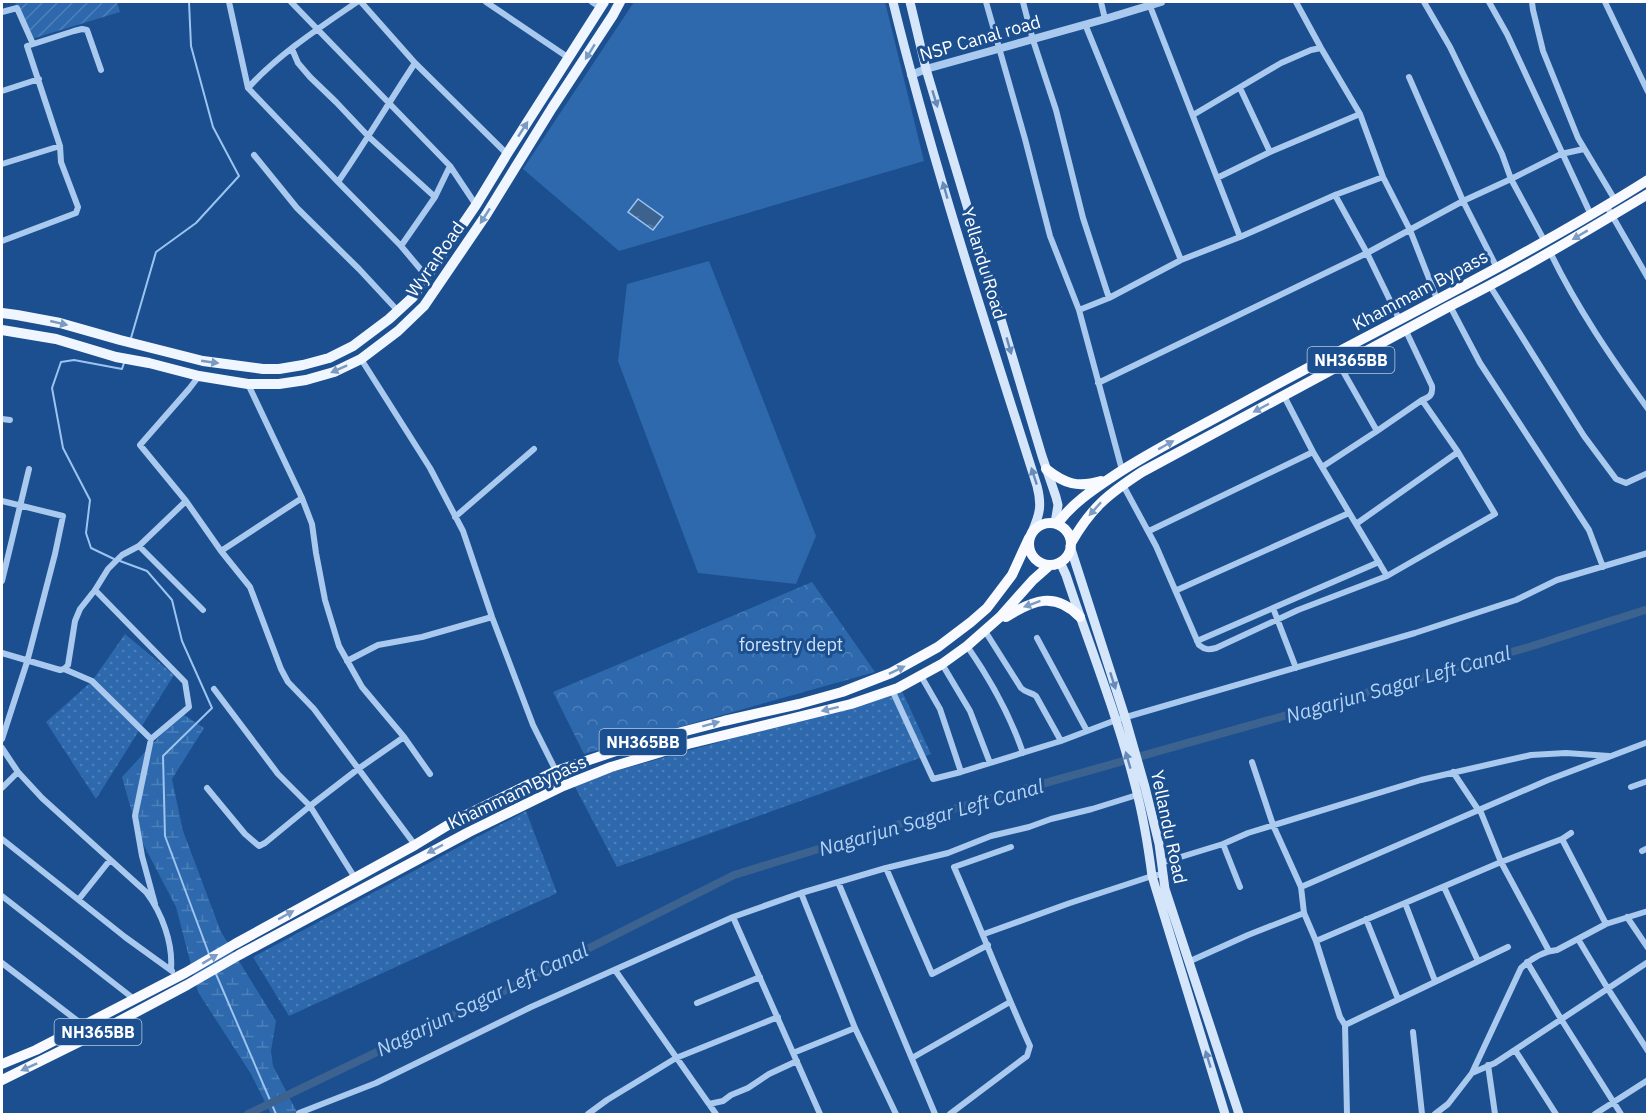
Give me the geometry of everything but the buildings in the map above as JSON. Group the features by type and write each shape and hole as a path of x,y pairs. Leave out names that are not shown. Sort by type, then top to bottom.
{"highway":[{"name":"Khammam Bypass","path":"1070,544 1092,511 1122,484 1550,252 1647,180"},
{"name":"Khammam Bypass","path":"1056,524 1072,506 1118,473 1288,377 1497,268 1591,215 1647,194"},
{"path":"1046,469 1062,480 1077,484 1100,481 1118,473"},
{"name":"NH365BB","path":"1031,535 1042,524 1056,524"},
{"path":"1056,524 1067,532 1070,544"},
{"path":"1031,535 1028,544 1033,557 1043,564 1055,564"},
{"name":"Khammam Bypass","path":"2,1064 36,1050 182,975 458,819 556,771 643,742 842,692 899,669 938,647 987,608 1012,575 1031,535"},
{"name":"NH365BB","path":"1055,564 1067,555 1070,544"},
{"name":"Khammam Bypass","path":"2,1080 95,1034 182,975 239,955 469,832 563,786 611,767 688,744 850,704 892,690 921,676 942,664 984,632 1038,574 1055,564"},
{"path":"984,632 1017,610 1039,601 1058,601 1067,605 1080,617"}],"main road":[{"name":"Wyra Road","path":"2,330 56,339 116,357 199,376 248,384 279,384 306,380 334,372 361,359 398,331 424,306 486,215 552,108 614,15 620,2"},
{"name":"Yellandu Road","path":"892,2 966,263 1037,486 1041,505 1031,535"},
{"name":"Yellandu Road","path":"910,2 926,69 1046,469 1054,487 1058,505 1056,524"},
{"name":"Wyra Road","path":"2,313 60,323 203,362 263,369 303,365 329,358 353,346 413,297 476,205 569,58 599,4"},
{"path":"402,308 415,315"},
{"name":"Yellandu Road","path":"1070,544 1139,789 1152,876 1225,1114"},
{"name":"Yellandu Road","path":"1055,564 1066,575 1080,617 1121,719"},
{"name":"Yellandu Road","path":"1139,789 1159,844 1166,889 1188,962 1239,1114"}],"street":[{"path":"229,2 248,88 401,246 427,277"},
{"path":"291,2 450,166 476,205"},
{"path":"248,88 317,29 357,2"},
{"path":"361,2 415,63 507,154"},
{"path":"486,2 569,58"},
{"path":"986,2 1050,236 1079,310 1118,473"},
{"path":"1023,2 1056,110 1083,218 1109,298"},
{"path":"1101,2 1106,19"},
{"name":"NSP Canal road","path":"911,75 1161,2"},
{"path":"1296,2 1359,114 1383,177 1410,230 1437,299"},
{"path":"1424,2 1450,47 1502,154 1511,180 1545,242"},
{"path":"1489,2 1507,34 1591,215"},
{"path":"1532,2 1543,51 1578,138 1647,278"},
{"path":"1605,2 1647,92"},
{"path":"1150,6 1240,237"},
{"path":"2,12 17,8 33,44"},
{"path":"1085,24 1181,260"},
{"path":"2,241 76,213 78,207 61,162 60,146 27,46 74,31 87,30 101,70"},
{"path":"1193,115 1281,63 1321,48"},
{"path":"292,49 298,63 310,77 369,137 435,197"},
{"path":"338,182 415,63"},
{"path":"1409,77 1463,201 1497,268"},
{"path":"2,91 39,79"},
{"path":"1240,88 1270,152"},
{"path":"1217,178 1270,152 1359,114"},
{"path":"2,164 60,146"},
{"path":"1098,383 1367,253 1463,201 1511,180 1561,154 1584,149"},
{"path":"254,155 297,208 402,308"},
{"path":"401,246 435,197 450,166"},
{"path":"1079,310 1109,298 1181,260 1383,177"},
{"path":"1322,467 1430,396 1432,386 1367,253 1335,195"},
{"path":"1550,252 1564,282 1616,365 1647,409"},
{"path":"1490,286 1584,436 1616,479 1626,483 1647,473"},
{"path":"1450,306 1480,363 1589,530 1603,567"},
{"path":"361,359 430,468 463,531 533,725 556,771"},
{"path":"1340,366 1377,431"},
{"path":"199,376 140,445 186,501 250,587 288,682 314,709 415,845"},
{"path":"248,384 312,524 325,600 339,646 362,687 404,737 430,774"},
{"path":"1284,396 1313,452 1387,576"},
{"path":"1122,484 1149,531 1177,590 1199,645 1209,650 1298,609 1387,576 1495,514 1458,452 1422,400"},
{"path":"2,419 10,420"},
{"path":"455,517 534,449"},
{"path":"1149,531 1313,452"},
{"path":"1356,524 1458,452"},
{"path":"2,581 29,469"},
{"path":"221,551 302,498"},
{"path":"2,501 63,516 27,662 2,740"},
{"path":"64,669 68,665 75,621 80,609 108,569 122,555 139,546 186,501"},
{"path":"1177,590 1349,513"},
{"path":"139,546 203,610"},
{"path":"892,690 933,779 1023,753 1121,719 1415,633 1516,600 1557,580 1647,553"},
{"path":"1197,641 1379,562"},
{"path":"95,590 185,682 189,707 151,740 135,816 142,856 155,904 171,952 182,975"},
{"path":"1273,608 1296,668"},
{"path":"347,661 378,645 422,637 492,616"},
{"path":"984,632 1021,688 1036,696 1060,741"},
{"path":"1037,638 1087,731"},
{"path":"967,646 998,696 1023,753"},
{"path":"2,653 27,662 64,669 92,681 151,740"},
{"path":"942,664 970,711 990,763"},
{"path":"921,676 940,709 961,772"},
{"path":"214,689 278,774 310,806 355,878"},
{"path":"207,789 245,834 259,846 358,769 404,737"},
{"path":"1301,887 1548,780 1647,742"},
{"path":"2,752 42,798 146,892 155,904"},
{"path":"1161,863 1223,844 1273,825 1453,772 1531,756 1566,753 1609,756"},
{"path":"1252,762 1273,825 1301,887 1304,913 1316,941 1340,1017 1345,1025 1347,1114"},
{"path":"2,788 18,772"},
{"path":"1453,772 1479,811 1501,862 1548,951"},
{"path":"1631,787 1647,783"},
{"path":"299,1113 376,1083 531,1007 734,917 801,893 886,868 948,853 991,836 1092,809 1139,789"},
{"path":"1316,941 1501,862 1562,839 1571,833"},
{"path":"2,839 125,937 182,975"},
{"path":"1562,839 1606,924"},
{"path":"1223,844 1240,887"},
{"path":"954,867 1011,847"},
{"path":"948,853 1030,1046 1027,1056 950,1114"},
{"path":"79,899 110,860"},
{"path":"886,868 932,974 988,945"},
{"path":"984,934 1070,903 1163,874"},
{"path":"838,882 935,1114"},
{"path":"1444,886 1478,961"},
{"path":"801,893 855,1028 896,1114"},
{"path":"2,896 134,999"},
{"path":"1405,903 1435,981"},
{"path":"1435,1114 1448,1104 1472,1073 1521,968 1527,962 1548,951 1557,950 1606,924 1647,911"},
{"path":"1188,962 1304,913"},
{"path":"734,917 820,1114"},
{"path":"1627,917 1647,948"},
{"path":"1366,919 1398,999"},
{"path":"1578,939 1647,1051"},
{"path":"1345,1025 1508,947"},
{"path":"1527,962 1621,1114"},
{"path":"1472,1073 1515,1050 1647,962"},
{"path":"2,963 83,1025"},
{"path":"615,970 716,1114"},
{"path":"697,1004 760,977"},
{"path":"912,1058 1010,1002"},
{"path":"588,1114 676,1058 777,1017"},
{"path":"793,1053 855,1028"},
{"path":"1413,1032 1422,1114"},
{"path":"1515,1050 1556,1114"},
{"path":"709,1104 723,1101 769,1074 797,1061"},
{"path":"1488,1065 1495,1114"},
{"path":"1595,1114 1647,1080"}],"green space":[{"path":"15,2 117,2 120,12 28,40"},
{"path":"634,2 885,2 924,161 619,251 523,169"},
{"path":"709,261 816,536 796,584 698,573 618,361 627,284"},
{"name":"forestry dept","path":"812,582 875,672 584,754 553,692"},
{"path":"125,634 174,675 96,799 46,722 92,681"},
{"path":"902,691 931,754 617,867 573,783"},
{"path":"181,713 204,728 172,779 183,831 221,932 276,1021 271,1051 273,1066 298,1114 271,1114 251,1074 198,992 176,907 138,834 122,777"},
{"path":"526,811 557,893 289,1016 253,957"}],"water":[{"path":"638,199 663,217 653,230 628,212"}],"waterway":[{"path":"131,338 156,252 196,223 239,176 213,127 191,46 189,2"},
{"path":"114,559 91,548 86,533 90,500 63,448 52,388 61,362 74,360 122,369 124,363"},
{"path":"120,561 147,571 172,600 182,641 212,708 163,756 165,836 209,954"},
{"name":"Nagarjun Sagar Left Canal","path":"248,1114 504,991 734,875 903,823 1529,647 1648,609"},
{"path":"216,974 276,1114"}]}
